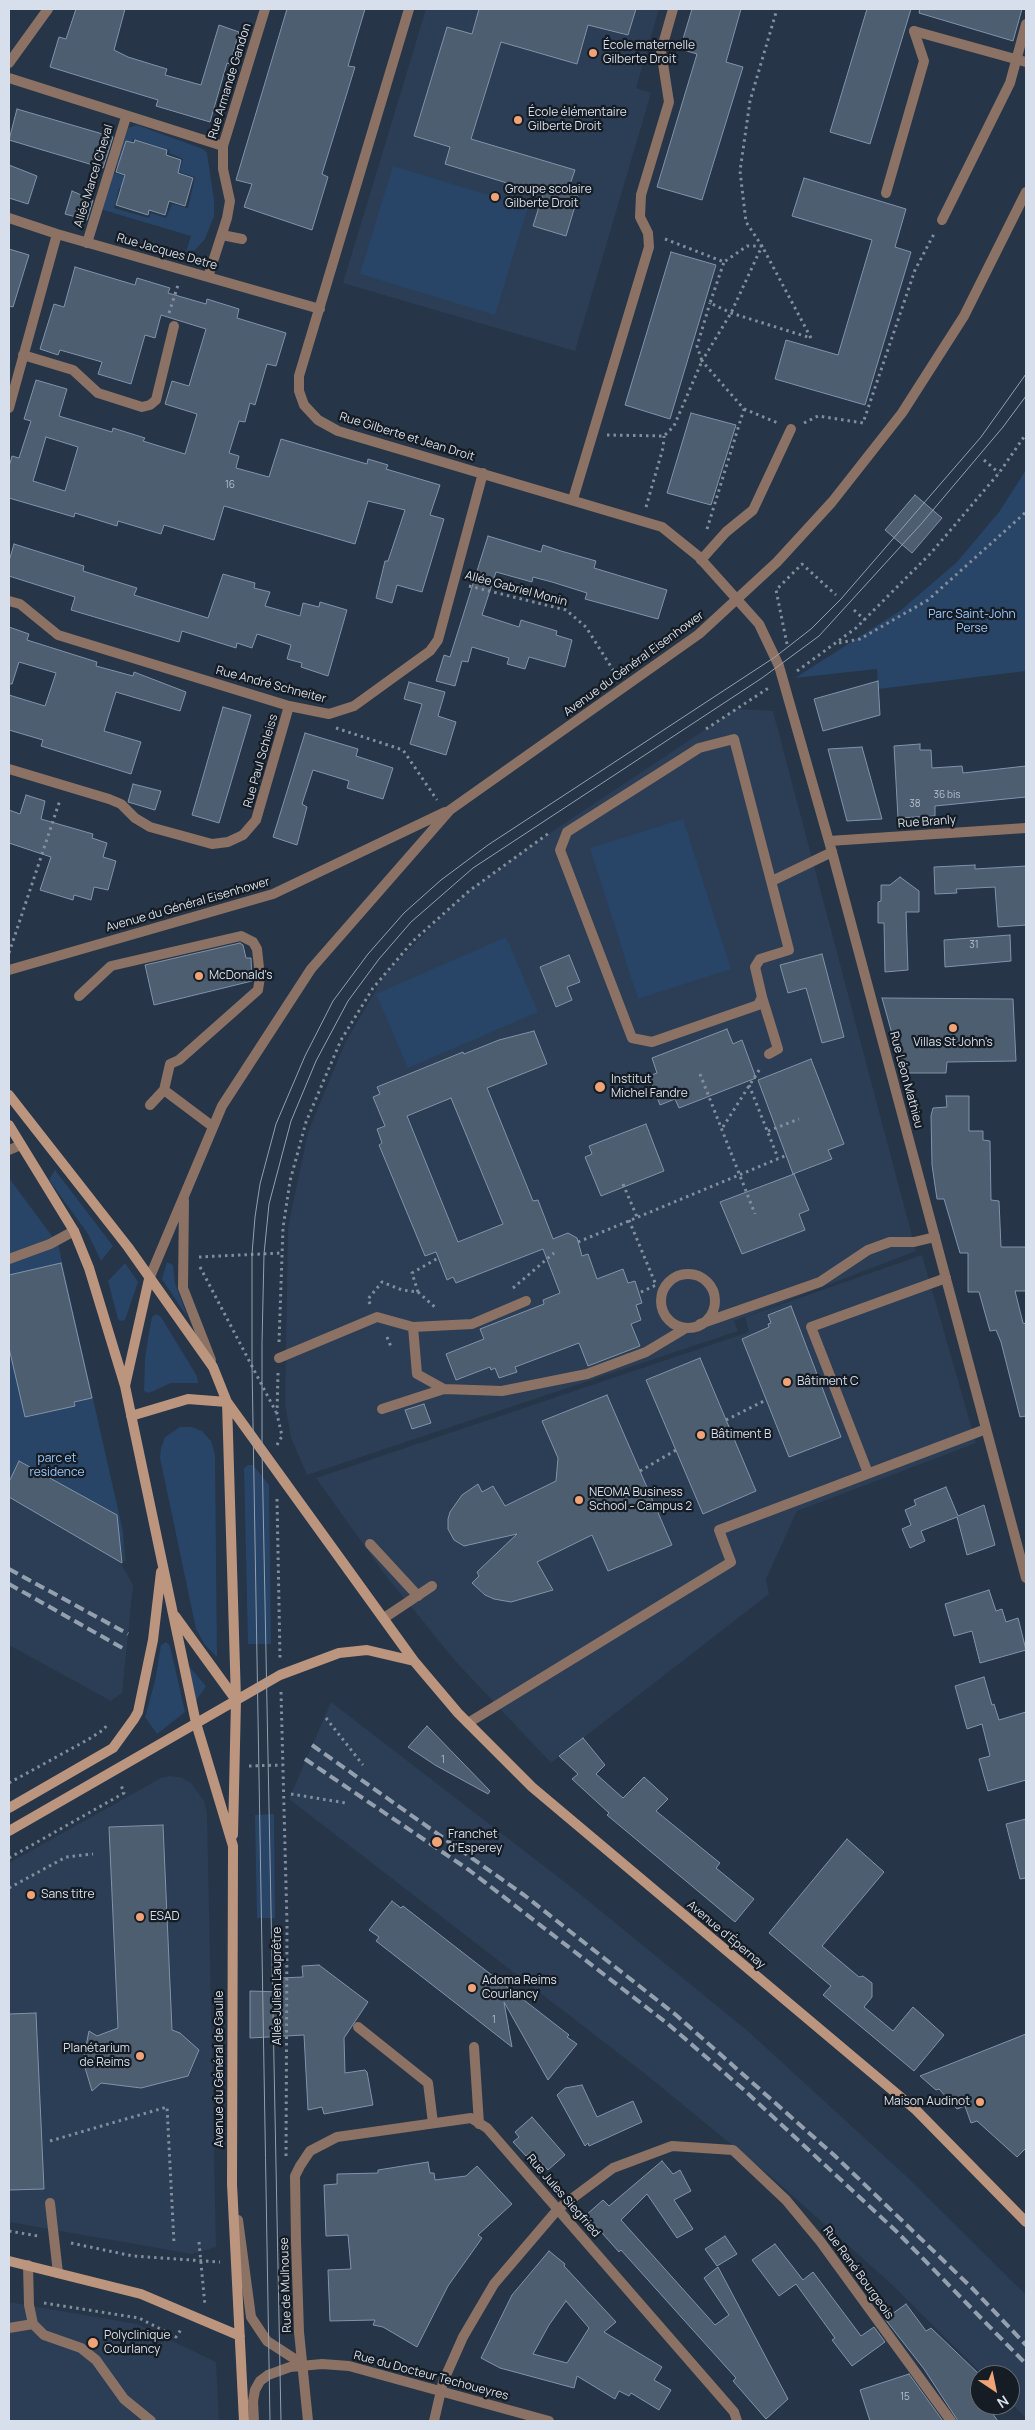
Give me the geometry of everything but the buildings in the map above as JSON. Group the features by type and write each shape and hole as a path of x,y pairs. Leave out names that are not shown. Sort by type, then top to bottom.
{"main road":[{"path":"9,1095 102,1212 213,1367 227,1402 236,1700 233,1846"},
{"name":"Avenue du Général de Gaulle","path":"9,1126 74,1231 86,1259 125,1386 196,1723 233,1846 232,2184 244,2421"},
{"path":"125,1386 149,1279"},
{"path":"131,1416 188,1399 227,1402"},
{"name":"Avenue d'Épernay","path":"227,1402 414,1661 468,1723 532,1787 916,2110 1026,2222"},
{"path":"9,1808 113,1748 134,1719 138,1712 153,1640 162,1563"},
{"path":"172,1612 236,1700"},
{"path":"9,1831 280,1675 338,1653 367,1650 414,1661"},
{"path":"9,2261 141,2294 240,2336"}],"street":[{"path":"9,63 48,9"},
{"name":"Rue Armande Gandon","path":"208,277 222,235 230,202 223,169 223,146 265,9"},
{"name":"Rue Gilberte et Jean Droit","path":"409,9 299,376 299,391 304,405 318,420 338,431 573,499 662,527 700,558 738,599"},
{"path":"573,499 649,247 648,233 640,217 640,195 669,102 661,51 673,9"},
{"path":"942,220 1021,60 1026,24"},
{"path":"886,193 924,62 914,31 1021,60"},
{"name":"Allée Marcel Cheval","path":"9,78 126,117 223,146"},
{"name":"Allée Marcel Cheval","path":"87,243 126,117"},
{"name":"Avenue du Général Eisenhower","path":"9,970 273,894 450,810 699,634 777,562 832,502 902,413 964,316 1026,192"},
{"name":"Rue Jacques Detre","path":"9,218 87,243 320,309"},
{"path":"9,408 57,234"},
{"path":"222,235 242,239"},
{"path":"24,355 73,370 98,393 142,407 150,405 156,400 173,329"},
{"path":"700,558 726,532 753,510 791,429"},
{"name":"Rue André Schneiter","path":"9,601 20,604 58,635 290,706 330,714 354,706 430,651 438,640 483,473"},
{"name":"Rue Léon Mathieu","path":"738,599 759,624 780,666 832,852 1026,1578"},
{"name":"Rue Paul Schleiss","path":"9,769 121,804 135,818 150,827 212,844 228,842 244,835 256,820 290,706"},
{"path":"762,997 758,1005 652,1042 632,1038 560,850 567,832 699,748 734,740 789,950 760,959 755,967 778,1049 769,1054"},
{"name":"Avenue du Général Eisenhower","path":"149,1279 184,1192 222,1106 310,969 450,810"},
{"name":"Rue Branly","path":"829,841 1026,828"},
{"path":"772,881 832,852"},
{"path":"79,996 111,966 241,936 252,942 257,949 260,976 258,990 179,1060 170,1064 164,1090 150,1105"},
{"path":"164,1090 212,1126"},
{"path":"9,1150 21,1145"},
{"name":"Avenue du Général Eisenhower","path":"184,1192 183,1288 213,1367"},
{"path":"9,1258 50,1244 74,1231"},
{"path":"382,1410 444,1389 502,1391 587,1374 646,1352 686,1328 820,1282 875,1248 890,1242 914,1242 935,1237"},
{"path":"686,1328 670,1321 664,1315 661,1298 669,1282 684,1274 702,1278 713,1291 714,1308 710,1317 700,1324"},
{"path":"868,1474 811,1327 946,1278"},
{"path":"279,1358 377,1317 413,1327 472,1324 526,1301"},
{"path":"413,1327 417,1374 444,1389"},
{"path":"468,1723 731,1562 719,1530 986,1428"},
{"path":"370,1544 418,1596"},
{"path":"384,1618 432,1586"},
{"path":"358,2027 428,2083 433,2124 471,2118 480,2124"},
{"path":"474,2048 480,2124"},
{"name":"Rue de Mulhouse","path":"308,2421 300,2332 295,2176 310,2151 337,2137 433,2124"},
{"name":"Rue Jules Siegfried","path":"480,2124 487,2128 734,2412 737,2421"},
{"name":"Rue René Bourgeois","path":"558,2209 613,2168 672,2146 733,2150 786,2200 820,2241 951,2421"},
{"path":"232,2184 251,2317 267,2341 304,2365"},
{"path":"50,2203 56,2240 58,2272"},
{"path":"434,2421 441,2391 463,2337 494,2284 558,2209"},
{"path":"28,2265 29,2300 33,2324 44,2335 81,2348 96,2360 124,2399 151,2421"},
{"path":"9,2328 33,2324"},
{"name":"Rue du Docteur Techoueyres","path":"254,2421 254,2396 260,2381 279,2371 304,2365 349,2366 549,2421"}],"path":[{"path":"710,303 731,313 812,338 762,246 746,222 740,171 750,101 777,9"},
{"path":"863,423 915,270 942,220"},
{"path":"648,233 724,262"},
{"path":"700,558 744,409 702,361 697,346 724,262 747,246 762,246"},
{"path":"642,521 663,448 664,436 674,426 702,361 731,313 762,246"},
{"path":"173,329 164,327 184,270"},
{"path":"593,434 664,436"},
{"path":"792,666 793,673 838,643 865,620 931,552 999,473 1026,434"},
{"path":"984,460 999,473"},
{"path":"838,643 860,640 928,600 1026,512"},
{"path":"788,648 776,590 802,564 836,595"},
{"name":"Allée Gabriel Monin","path":"454,582 566,610 586,628 624,688"},
{"path":"854,610 865,620"},
{"path":"704,730 765,690"},
{"path":"330,714 336,729 403,750 433,797"},
{"path":"9,953 65,785"},
{"path":"278,1445 282,1436 278,1414 281,1244 290,1181 306,1122 341,1040 373,988 413,941 469,891 556,829"},
{"path":"722,1128 769,1054"},
{"path":"700,1074 756,1214"},
{"path":"750,1085 778,1158"},
{"path":"768,1131 799,1119"},
{"path":"578,1242 787,1155"},
{"path":"623,1184 637,1218"},
{"path":"630,1220 656,1285 639,1293"},
{"path":"495,1314 514,1287 554,1253"},
{"path":"195,1258 278,1414"},
{"path":"438,1258 412,1273 418,1292 439,1312"},
{"path":"392,1349 368,1299 382,1282 402,1290 418,1292"},
{"path":"726,1420 766,1400"},
{"path":"640,1471 676,1450"},
{"path":"277,1496 280,1654"},
{"name":"Allée Julien Lauprêtre","path":"281,1696 285,1808 286,2165"},
{"path":"9,1784 103,1730 113,1717"},
{"path":"326,1718 363,1765"},
{"path":"9,1858 124,1793"},
{"path":"291,1794 346,1803"},
{"path":"9,1888 66,1857 93,1854"},
{"path":"50,2141 167,2107 174,2243"},
{"path":"9,2231 133,2256 236,2263"},
{"path":"200,2242 207,2321"},
{"path":"29,2300 139,2318 176,2337 192,2315"}],"shaded area":[{"name":"Groupe scolaire Gilberte Droit","path":"426,9 659,9 636,88 651,93 575,351 343,283"},
{"name":"Institut Michel Fandre","path":"736,709 773,711 916,1251 734,1321 738,1331 307,1475 291,1438 285,1404 288,1227 308,1132 345,1043 385,974 462,896 520,853"},
{"path":"9,1220 58,1244 123,1532 126,1561 120,1562 133,1585 122,1693 111,1701 9,1645"},
{"name":"NEOMA Business School - Campus 2","path":"922,1255 976,1443 797,1511 766,1579 769,1594 551,1763 456,1662 383,1572 316,1478 749,1332 745,1317"},
{"path":"331,1702 575,1890 749,2032 906,2176 1026,2295 1026,2418 1020,2412 1020,2365 973,2365 888,2281 776,2181 644,2073 289,1799"},
{"path":"169,1776 180,1777 191,1783 204,1801 207,1813 216,2247 192,2254 9,2222 9,1863 161,1778"},
{"name":"Polyclinique Courlancy","path":"9,2302 137,2324 216,2362 219,2421 9,2421"}],"green space":[{"path":"137,125 203,149 207,153 214,200 214,216 205,239 195,250 186,252 191,236 100,209 111,172 125,176 122,188 119,188 114,208 149,218 151,213 166,218 172,204 188,208 195,177 179,172 183,159 169,153 170,150 133,139 128,157 129,170 116,166 128,128"},
{"path":"393,166 528,207 495,315 360,274"},
{"name":"Parc Saint-John Perse","path":"1026,470 1026,671 878,689 877,669 795,678 901,610 957,562 999,512"},
{"path":"683,819 731,969 638,999 590,848"},
{"path":"506,937 538,1012 408,1068 376,994"},
{"path":"55,1170 113,1246 101,1261 88,1234 49,1180"},
{"name":"parc et residence","path":"9,1178 58,1244 123,1532 122,1561 9,1497"},
{"path":"167,1262 173,1265 175,1283 188,1318 162,1279"},
{"path":"125,1263 138,1282 125,1320 121,1321 118,1319 108,1281"},
{"path":"156,1314 161,1317 197,1376 198,1383 171,1383 149,1393 144,1391 148,1338 152,1317"},
{"path":"180,1427 192,1427 202,1431 211,1441 215,1454 217,1657 205,1645 196,1629 160,1458 165,1437"},
{"path":"248,1465 253,1465 269,1485 271,1644 248,1644 244,1468"},
{"path":"166,1642 170,1646 185,1712 157,1734 145,1717 155,1681 161,1645"},
{"path":"188,1665 206,1686 196,1701"},
{"path":"274,1814 275,1918 257,1918 255,1815"}],"tram line":[{"path":"270,2421 252,1365 252,1254 260,1184 276,1124 305,1056 333,1001 368,954 404,913 441,880 488,845 775,657 811,629 841,599 981,437 1026,374"},
{"path":"281,2421 262,1449 262,1343 264,1254 269,1204 291,1121 316,1061 348,1001 379,959 411,922 473,868 762,678 819,636 922,523 1003,427 1026,396"}],"railway":[{"path":"9,1569 128,1634"},
{"path":"9,1584 126,1650"},
{"path":"312,1745 524,1895 676,2015 835,2156 972,2288 1026,2345"},
{"path":"305,1759 469,1870 668,2024 743,2089 896,2231 1026,2364"}],"place":[{"name":"École maternelle Gilberte Droit","path":"593,53"},
{"name":"École élémentaire Gilberte Droit","path":"518,120"},
{"name":"Groupe scolaire Gilberte Droit","path":"495,197"},
{"name":"McDonald's","path":"199,976"},
{"name":"Villas St John's","path":"953,1028"},
{"name":"Institut Michel Fandre","path":"600,1087"},
{"name":"Bâtiment C","path":"787,1382"},
{"name":"Bâtiment B","path":"701,1435"},
{"name":"NEOMA Business School - Campus 2","path":"579,1500"},
{"name":"Franchet d'Esperey","path":"437,1842"},
{"name":"Sans titre","path":"31,1895"},
{"name":"ESAD","path":"140,1917"},
{"name":"Adoma Reims Courlancy","path":"472,1988"},
{"name":"Planétarium de Reims","path":"140,2056"},
{"name":"Maison Audinot","path":"980,2102"},
{"name":"Polyclinique Courlancy","path":"93,2343"}]}
